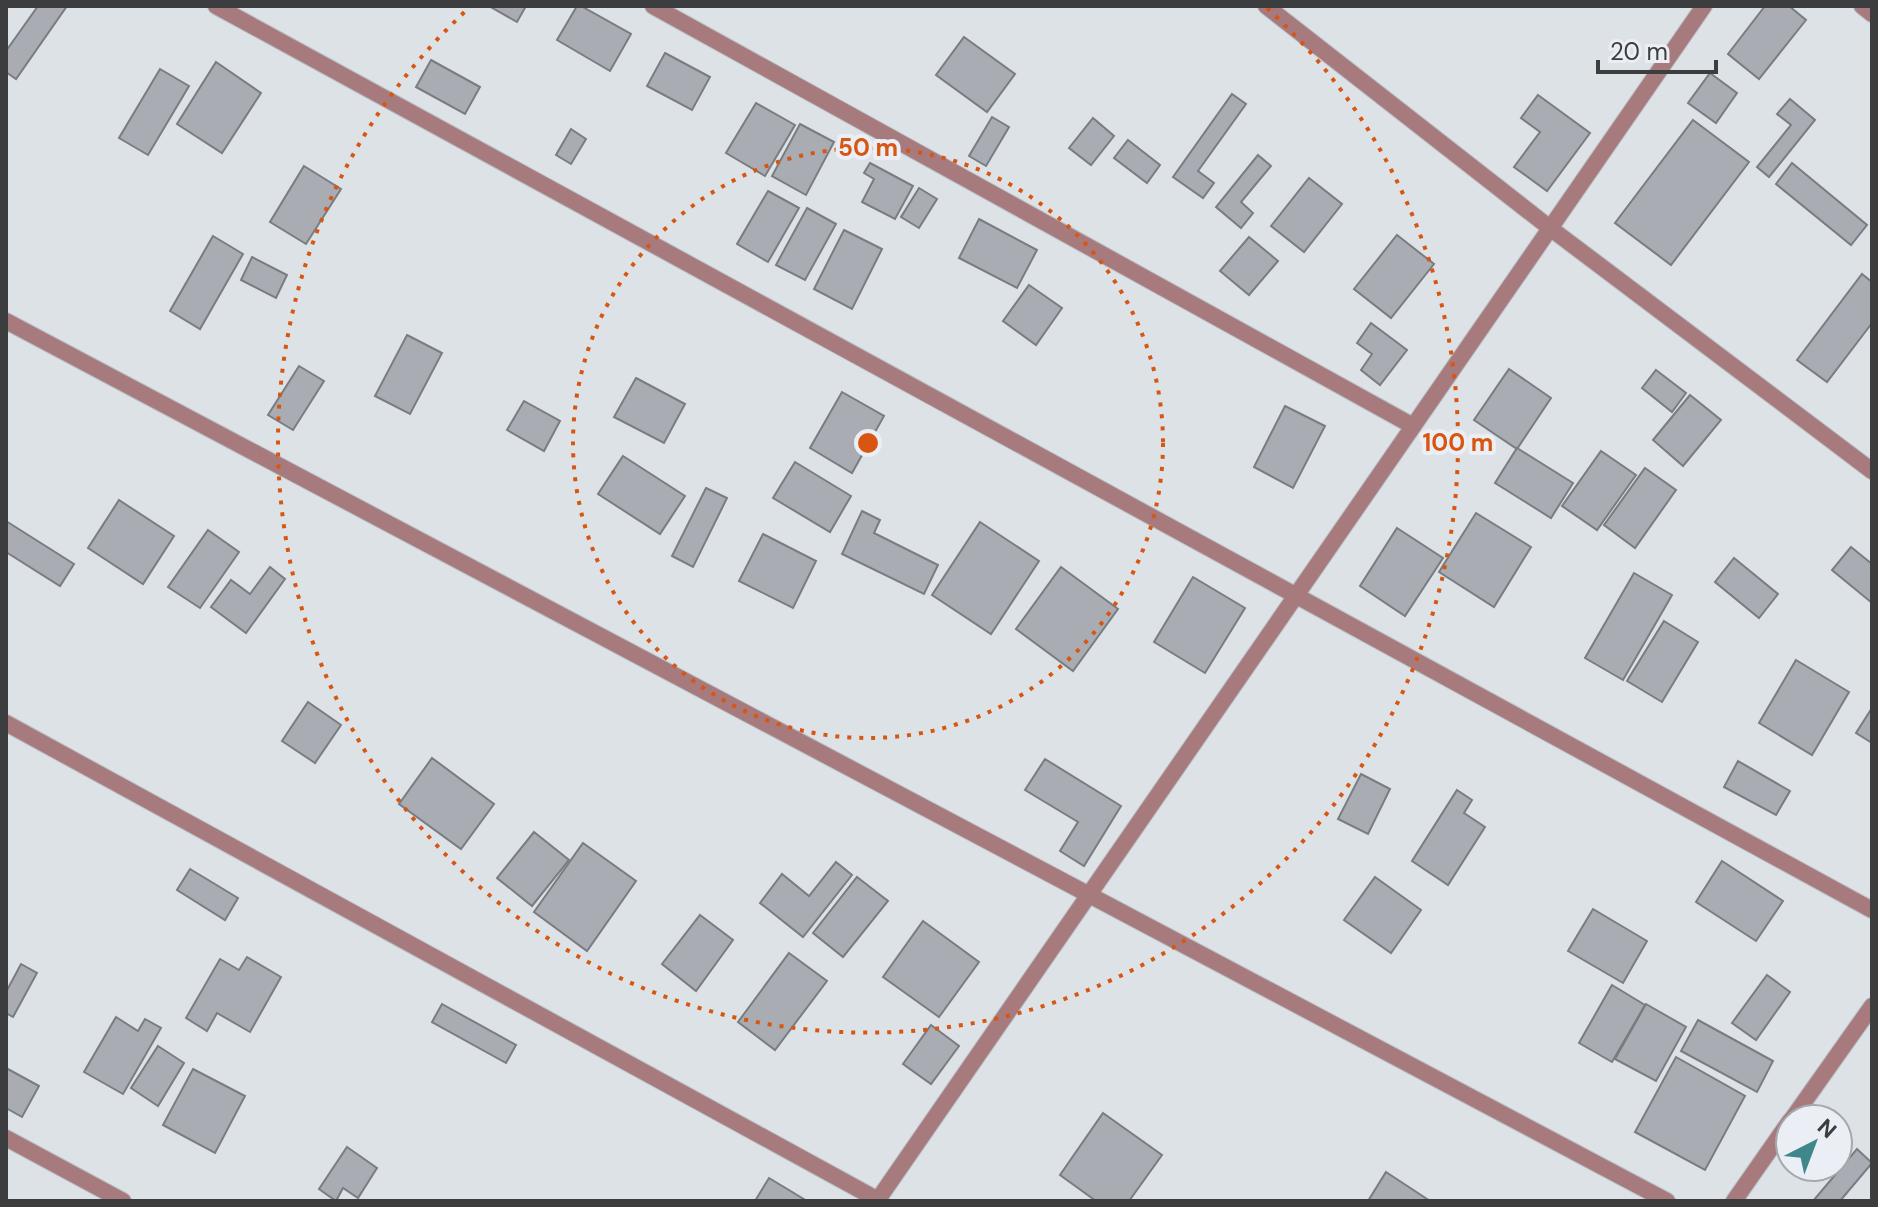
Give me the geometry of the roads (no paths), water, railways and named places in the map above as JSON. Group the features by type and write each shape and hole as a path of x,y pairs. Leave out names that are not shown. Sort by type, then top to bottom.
{"street":[{"path":"216,6 1872,910"},
{"path":"653,6 1413,426"},
{"path":"1266,6 1550,228 1872,471"},
{"path":"6,723 878,1201 1704,6"},
{"path":"1862,6 1872,14"},
{"path":"6,321 1667,1201"},
{"path":"1803,1103 1872,1006"},
{"path":"6,1138 123,1201"},
{"path":"1734,1201 1774,1144"}]}
